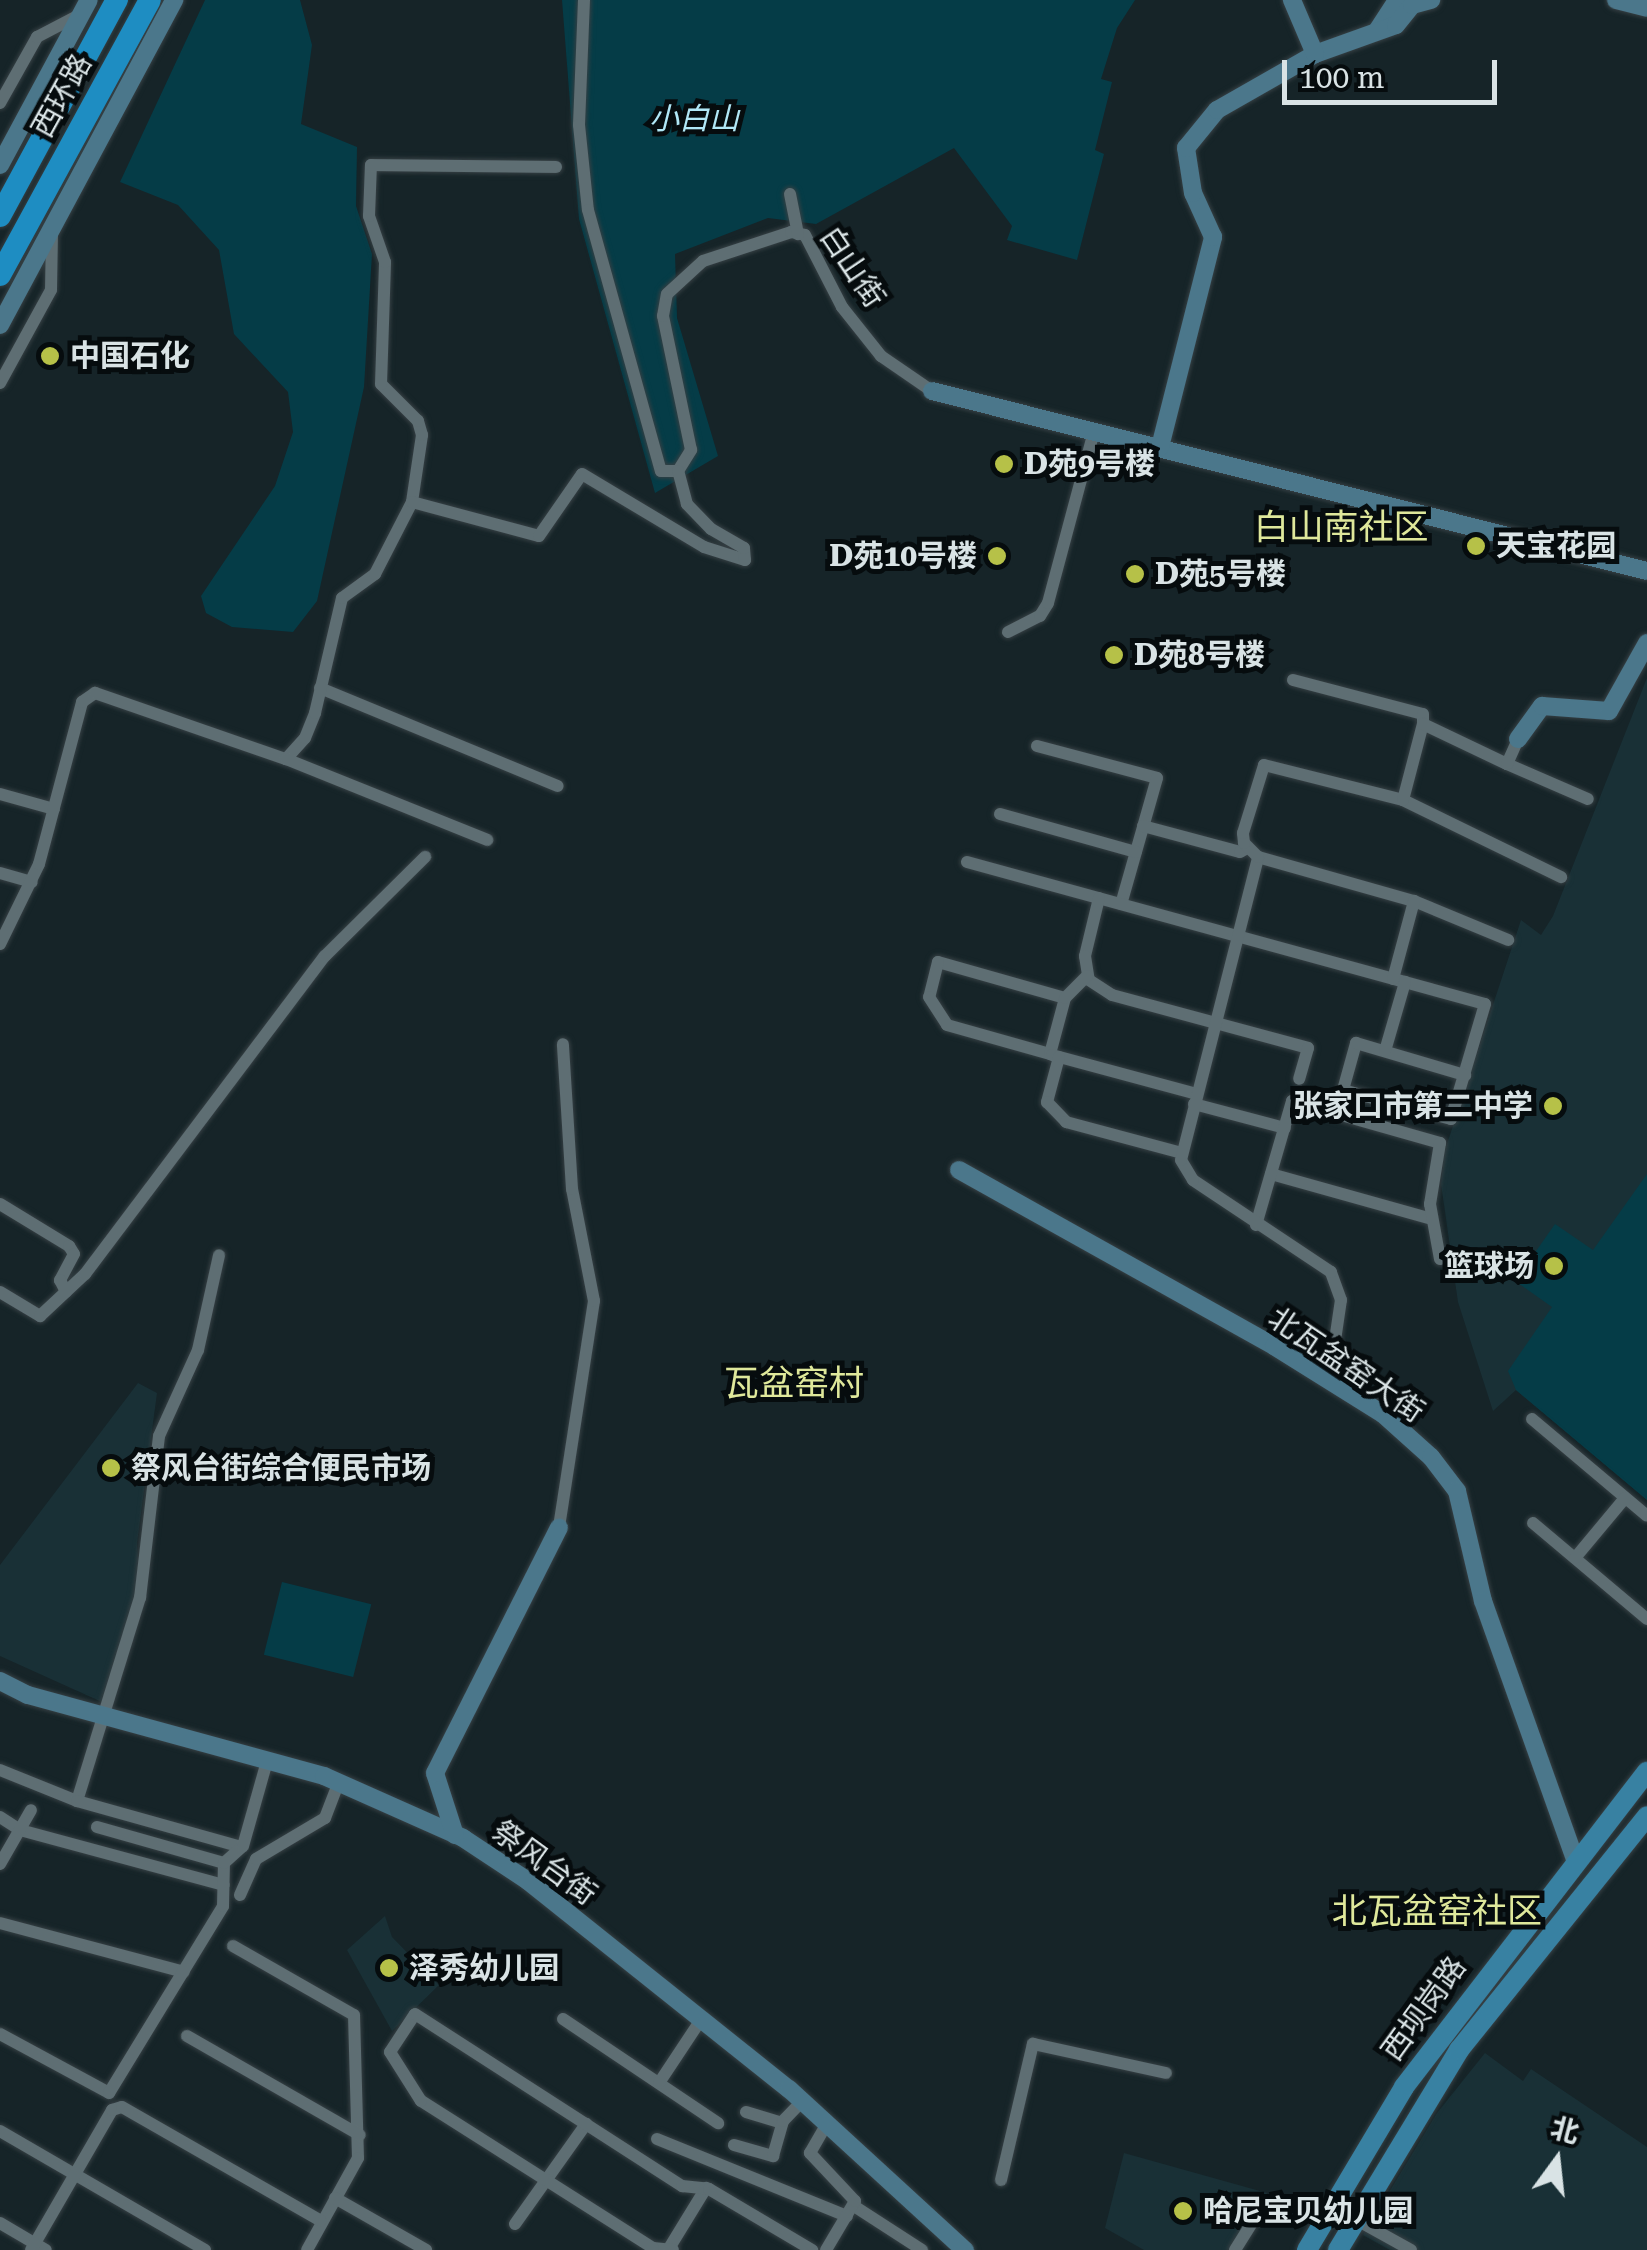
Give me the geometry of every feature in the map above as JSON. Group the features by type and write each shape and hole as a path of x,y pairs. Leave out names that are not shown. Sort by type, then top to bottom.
{"highway":[{"name":"西环路","path":"0,216 116,0"},
{"name":"西环路","path":"0,275 150,0"}],"main road":[{"name":"西坝岗路","path":"1307,2250 1404,2087 1575,1859 1647,1772"},
{"name":"西坝岗路","path":"1338,2250 1459,2050 1647,1816"},
{"path":"1575,1859 1597,1874"}],"street":[{"path":"0,325 174,0"},
{"path":"412,502 539,536 582,474 704,547 745,560 744,548 710,529 687,504 678,471 661,470 655,460 588,210 579,125 584,0"},
{"path":"1292,0 1315,54"},
{"path":"1376,32 1397,0"},
{"path":"1160,448 1213,238 1193,193 1186,148 1217,110 1315,54 1396,25 1412,5 1431,0"},
{"path":"1616,0 1647,8"},
{"path":"0,103 38,37 85,7"},
{"path":"0,165 85,7"},
{"path":"286,758 305,738 342,598 375,574 412,502 422,434 418,421 381,384 386,262 369,216 371,165 556,167"},
{"path":"0,384 52,290 49,183"},
{"path":"790,194 798,234"},
{"name":"白山街","path":"678,471 691,450 663,316 667,294 703,261 798,234 842,307 881,356 932,392 1647,571"},
{"path":"1008,632 1040,616 1048,603 1094,431"},
{"path":"1506,764 1542,706 1609,711 1647,643"},
{"path":"1293,680 1423,714 1403,800"},
{"path":"320,688 558,786"},
{"path":"0,944 32,882 82,702 95,694 286,758 488,840"},
{"path":"1423,724 1588,799"},
{"path":"1037,746 1157,778 1121,904"},
{"path":"1329,1381 1338,1286 1322,1261 1256,1226 1193,1180 1182,1153 1238,936 1253,853 1244,833 1264,765 1403,800 1561,877"},
{"path":"0,794 54,809"},
{"path":"1000,814 1136,852"},
{"path":"1143,826 1253,853 1414,901 1508,940"},
{"path":"0,1292 40,1316 66,1292 325,956 425,857"},
{"path":"967,862 1485,1004 1452,1120 1343,1090 1356,1043 1464,1075"},
{"path":"0,873 32,882"},
{"path":"1099,898 1085,956 1087,976 1112,995 1308,1048 1299,1079"},
{"path":"1384,1052 1414,901"},
{"path":"1066,998 938,962 928,997 946,1025 1284,1128"},
{"path":"1087,976 1066,998 1047,1102 1066,1122 1182,1153"},
{"path":"455,1834 435,1772 558,1527 594,1301 572,1189 563,1044"},
{"path":"1256,1226 1292,1101 1440,1142 1432,1219 1440,1260"},
{"name":"北瓦盆窑大街","path":"960,1170 1329,1381 1383,1414 1430,1456 1457,1491 1483,1600 1575,1859"},
{"path":"1271,1174 1432,1219"},
{"path":"0,1204 68,1246 74,1254 60,1280 66,1292"},
{"path":"77,1802 100,1716 140,1598 159,1436 198,1350 218,1256"},
{"path":"1532,1419 1647,1516"},
{"path":"1575,1558 1626,1498"},
{"path":"1533,1523 1647,1619"},
{"name":"祭风台街","path":"0,1681 100,1716 339,1782 455,1834 528,1881 803,2100 965,2250"},
{"path":"0,1770 77,1802 244,1846 267,1761"},
{"path":"240,1894 256,1859 325,1818 339,1782"},
{"path":"0,1864 31,1810"},
{"path":"0,1817 20,1830 224,1885"},
{"path":"97,1827 224,1864"},
{"path":"0,2034 109,2092 222,1906 224,1864 238,1846"},
{"path":"0,1922 184,1972"},
{"path":"233,1946 354,2015 358,2158 307,2250"},
{"path":"706,2188 670,2249 653,2248 421,2101 390,2052 415,2014 682,2186 706,2188 812,2250"},
{"path":"659,2083 702,2018"},
{"path":"563,2019 718,2123"},
{"path":"187,2036 360,2136"},
{"path":"1002,2180 1033,2044 1166,2073"},
{"path":"734,2145 773,2156 782,2122 803,2100"},
{"path":"0,2223 37,2248 112,2110 122,2107 322,2221"},
{"path":"746,2112 782,2122"},
{"path":"826,2250 850,2211 853,2196 810,2153 828,2122"},
{"path":"514,2224 586,2124"},
{"path":"0,2131 205,2250"},
{"path":"657,2139 850,2211 922,2250"},
{"path":"335,2198 426,2250"},
{"path":"1235,2250 1254,2218"},
{"path":"1355,2219 1411,2250"}],"shaded area":[{"name":"张家口市第二中学","path":"1647,678 1647,1500 1516,1390 1493,1411 1458,1302 1441,1184 1444,1153 1521,920 1541,935 1553,916"},
{"name":"祭风台街综合便民市场","path":"138,1383 157,1393 137,1543 140,1588 104,1703 0,1656 0,1565"},
{"name":"泽秀幼儿园","path":"385,1916 392,1937 439,1985 392,2031 347,1950"},
{"path":"1485,2053 1523,2081 1531,2069 1647,2147 1647,2250 1390,2250 1363,2235 1437,2113"},
{"name":"哈尼宝贝幼儿园","path":"1124,2153 1267,2193 1233,2250 1144,2250 1105,2228"}],"green space":[{"path":"205,0 300,0 312,45 301,124 357,147 356,206 372,254 364,387 317,601 293,632 232,627 206,613 201,596 275,486 293,432 288,392 234,334 219,250 178,205 120,182"},
{"name":"小白山","path":"562,0 1135,0 1117,28 1101,79 1112,82 1095,150 1104,154 1077,260 1007,240 1012,226 954,148 816,224 768,218 675,254 677,318 718,456 655,493 579,219"},
{"path":"1647,1174 1647,1500 1516,1390 1508,1371 1552,1307 1515,1281 1555,1224 1593,1250"},
{"path":"282,1582 371,1604 353,1677 264,1655"}],"place":[{"name":"中国石化","path":"50,356"},
{"name":"D苑9号楼","path":"1004,464"},
{"name":"天宝花园","path":"1476,546"},
{"name":"D苑10号楼","path":"997,556"},
{"name":"D苑5号楼","path":"1135,574"},
{"name":"D苑8号楼","path":"1114,655"},
{"name":"张家口市第二中学","path":"1553,1106"},
{"name":"篮球场","path":"1554,1266"},
{"name":"祭风台街综合便民市场","path":"111,1468"},
{"name":"泽秀幼儿园","path":"389,1968"},
{"name":"哈尼宝贝幼儿园","path":"1183,2211"}],"district":[{"name":"白山南社区","path":"1341,528"},
{"name":"瓦盆窑村","path":"794,1384"},
{"name":"北瓦盆窑社区","path":"1437,1912"}]}
